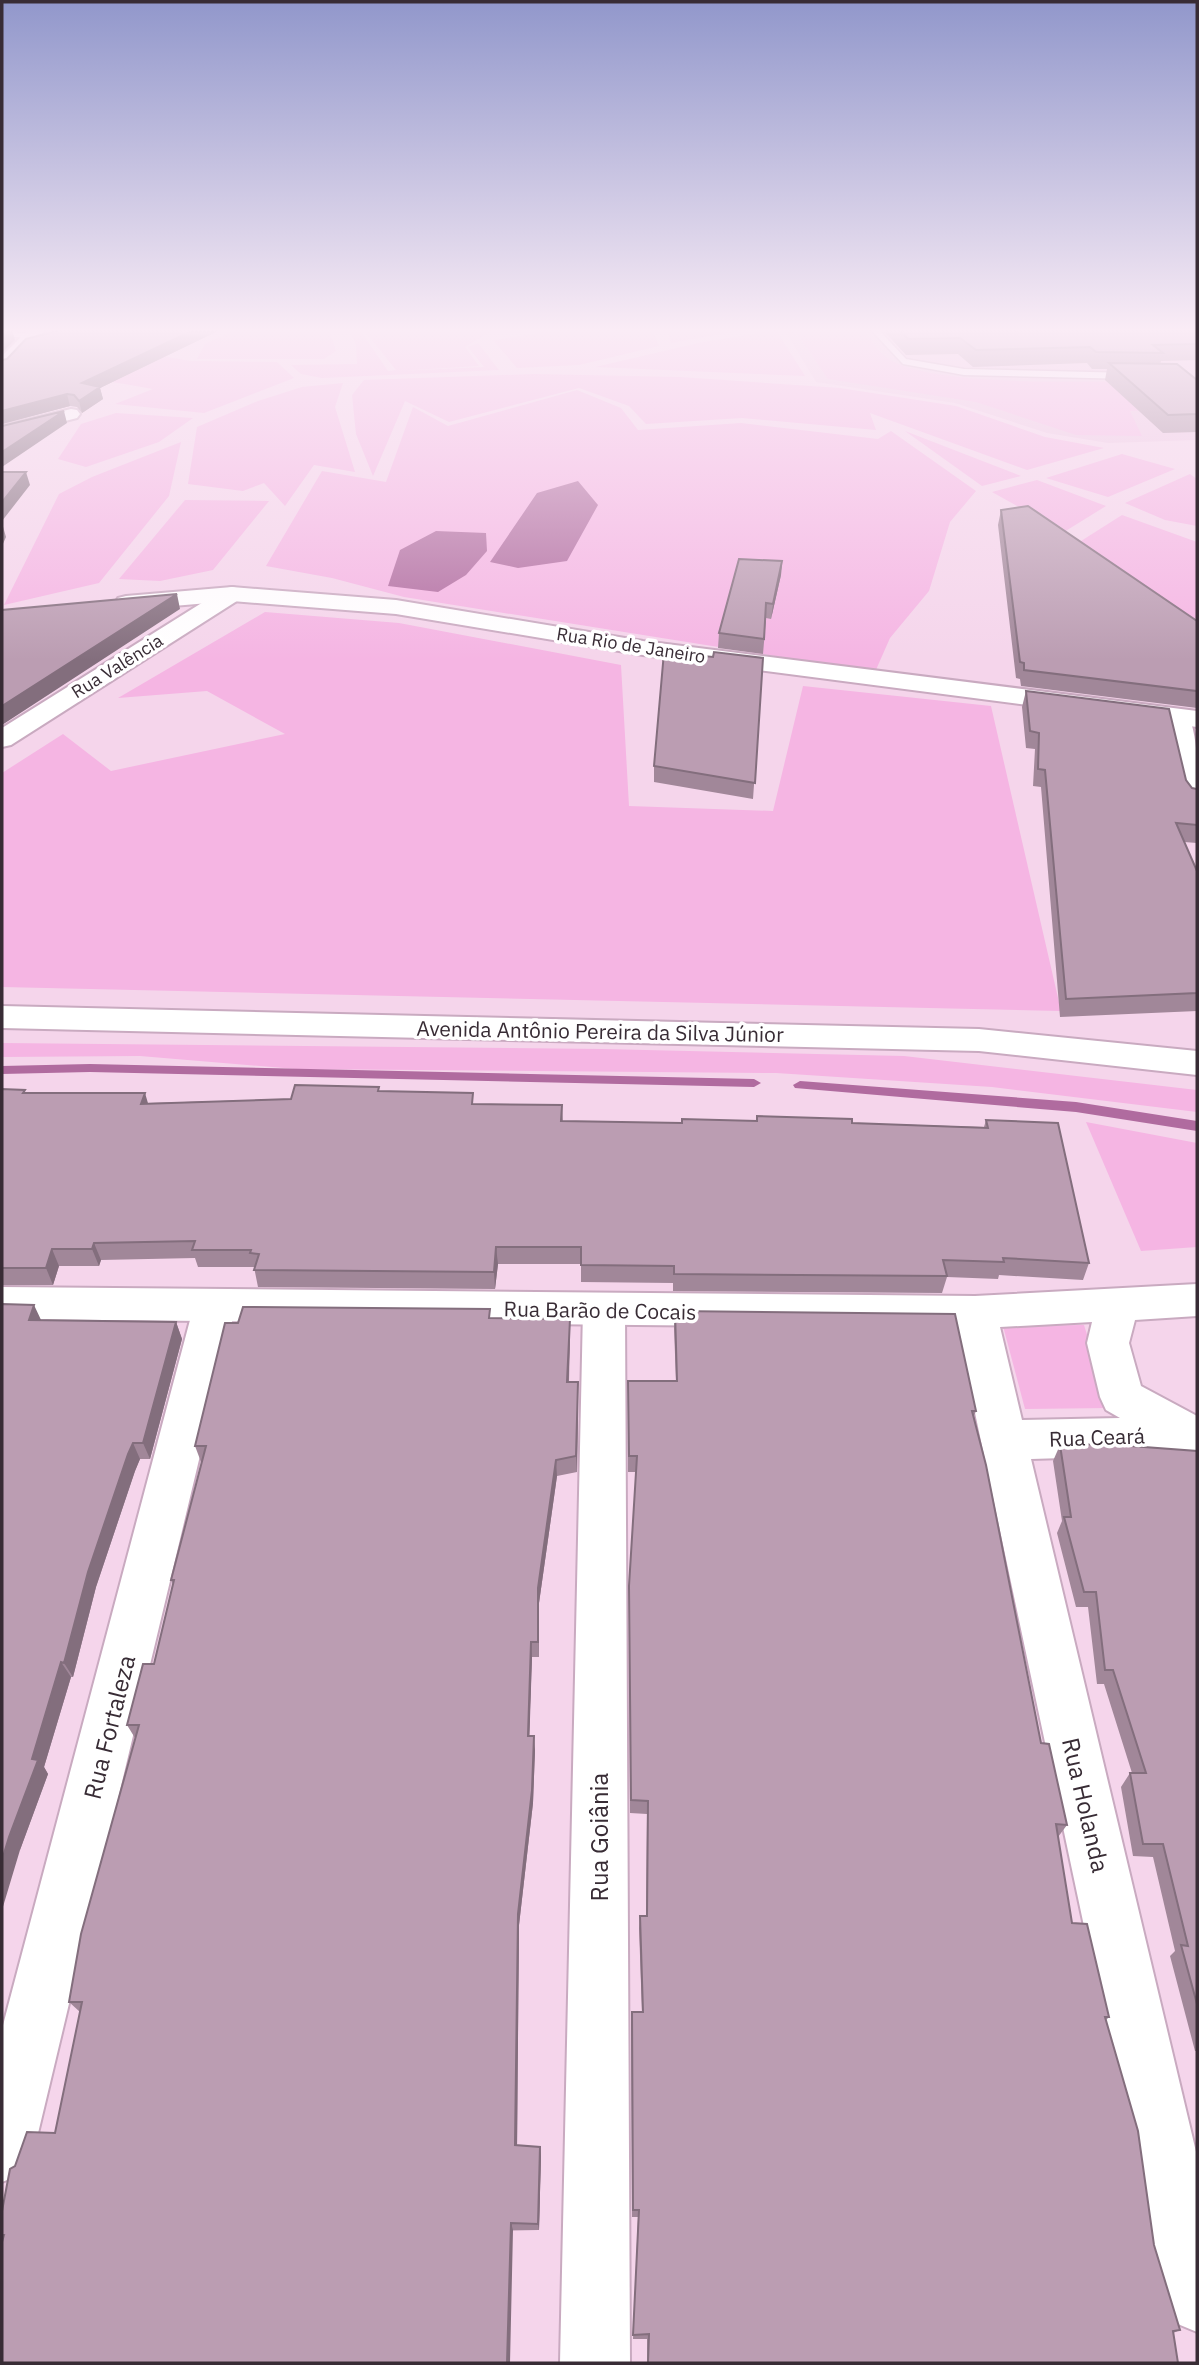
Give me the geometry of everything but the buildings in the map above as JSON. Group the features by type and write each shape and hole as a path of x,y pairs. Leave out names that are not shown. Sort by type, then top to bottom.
{"street":[{"name":"Rua Rio de Janeiro","path":"103,606 232,594 396,607 643,648 1188,719"},
{"name":"Rua Valência","path":"2,739 232,594"},
{"path":"1188,719 1197,797"},
{"name":"Avenida Antônio Pereira da Silva Júnior","path":"2,1017 979,1040 1197,1063"},
{"name":"Rua Barão de Cocais","path":"2,1303 975,1312 1197,1300"},
{"name":"Rua Fortaleza","path":"2,2150 215,1305"},
{"name":"Rua Ceará","path":"1118,1305 1108,1343 1122,1397 1193,1435"},
{"name":"Rua Goiânia","path":"595,2363 604,1310"},
{"name":"Rua Holanda","path":"975,1312 1197,2298"},
{"name":"Rua Ceará","path":"1004,1440 1193,1435"}],"shaded area":[{"path":"71,439 163,439 86,467 58,459"},
{"path":"195,439 345,439 355,472 314,465 285,506 264,483 243,491 188,484"},
{"path":"358,439 389,439 373,476"},
{"path":"401,439 903,439 976,491 950,522 929,591 890,638 875,672 404,597 332,578 266,566 322,471 386,482"},
{"path":"917,439 927,439 1021,476 982,486"},
{"path":"943,439 1058,439 1104,448 1027,470"},
{"path":"1086,439 1197,439 1197,440 1108,443"},
{"path":"181,442 169,496 99,583 4,605 59,494 92,477"},
{"path":"1122,454 1175,469 1108,497 1046,478"},
{"path":"1190,474 1197,479 1197,526 1165,520 1125,503"},
{"path":"1037,480 1106,506 1064,532 992,492"},
{"path":"578,481 598,505 567,561 518,568 490,562 537,493"},
{"path":"185,500 269,501 213,570 160,581 119,579"},
{"path":"1122,515 1197,542 1197,620 1089,556 1081,541"},
{"path":"436,531 486,533 487,551 466,575 438,592 388,586 400,550"},
{"path":"265,612 399,623 621,665 629,806 773,811 803,686 991,706 1061,1011 2,987 2,773 63,734 111,771 285,734 207,691 118,698"},
{"path":"2,1043 602,1049 904,1056 1197,1090 1197,1112 992,1087 776,1073 296,1069 140,1056 2,1057"},
{"path":"1086,1122 1197,1143 1197,1247 1141,1251"},
{"path":"1084,1325 1110,1408 1025,1409 1003,1326"}],"waterway":[{"path":"2,1070 90,1068 754,1083"},
{"path":"800,1085 1076,1107 1197,1126"}]}
